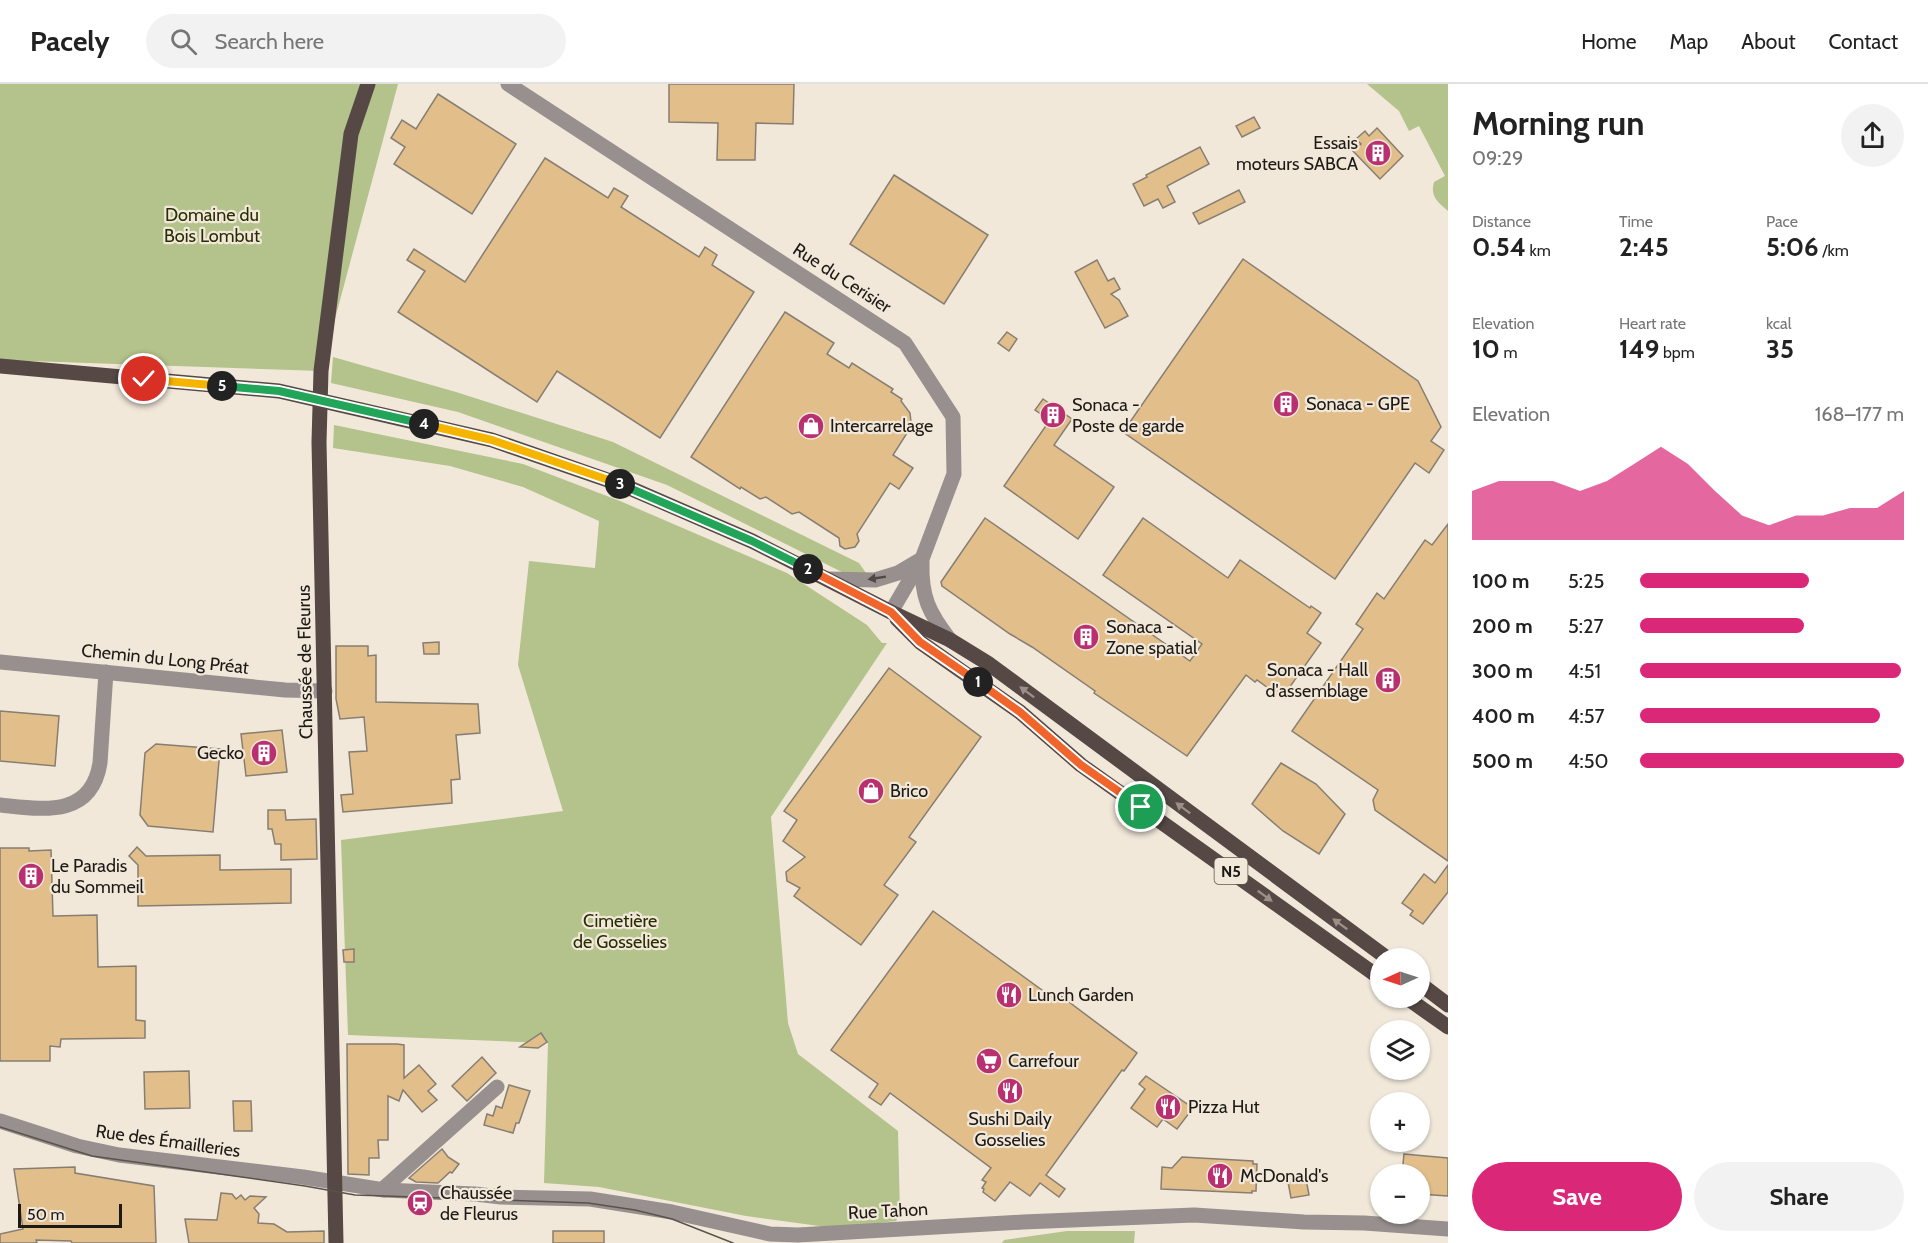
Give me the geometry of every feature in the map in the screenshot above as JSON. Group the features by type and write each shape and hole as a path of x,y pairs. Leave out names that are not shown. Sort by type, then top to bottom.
{"main road":[{"name":"Chaussée de Fleurus","path":"336,1243 320,442 321,372 351,134 368,84"},
{"name":"N5","path":"0,366 279,391 492,440 625,486 752,541 950,640 989,664 1373,948"},
{"name":"N5","path":"891,612 920,642 1020,712 1081,765 1370,971"},
{"path":"1430,991 1448,1005"},
{"path":"1421,1008 1448,1027"}],"street":[{"name":"Rue du Cerisier","path":"508,84 905,343 953,417 954,474 922,559 891,612"},
{"path":"827,579 875,580 898,573 922,559"},
{"path":"922,559 923,595 933,617 950,640"},
{"name":"Chemin du Long Préat","path":"0,662 285,690 325,691"},
{"path":"0,805 61,808 80,799 89,789 100,763 106,672"},
{"path":"384,1190 497,1087"},
{"name":"Rue des Émailleries","path":"0,1121 94,1150 229,1170 303,1177 335,1184"},
{"name":"Rue Tahon","path":"335,1184 384,1190 501,1197 590,1199 672,1212 770,1234 798,1235 1194,1215 1448,1229"}],"green space":[{"name":"Domaine du Bois Lombut","path":"0,84 398,84 321,371 0,360"},
{"path":"1367,84 1448,84 1448,211 1436,199 1433,192 1434,182 1445,176 1419,126 1409,131 1399,111"},
{"path":"333,357 456,392 613,442 859,563 866,573 856,579 667,485 458,412 331,383"},
{"name":"Cimetière de Gosselies","path":"334,425 523,464 620,501 787,573 867,625 882,643 887,643 771,817 788,1023 798,1054 898,1131 900,1214 896,1221 834,1228 746,1216 599,1187 544,1183 548,1043 348,1035 341,840 563,811 518,665 529,561 595,568 599,521 523,487 450,466 333,448"},
{"path":"1067,1231 1135,1231 1134,1243 1002,1243 1004,1240"}],"building":[{"path":"669,84 794,84 793,124 756,123 755,160 717,160 718,123 669,122"},
{"path":"438,94 516,144 472,214 394,164 405,147 391,138 402,120 416,129"},
{"path":"1254,117 1260,128 1242,137 1236,126"},
{"name":"Essais moteurs SABCA","path":"1377,128 1403,156 1380,179 1353,151 1361,144 1356,139 1365,131 1369,136"},
{"path":"1200,147 1209,164 1167,186 1175,202 1163,208 1158,199 1144,206 1133,184"},
{"path":"545,158 608,198 614,188 628,196 621,207 699,257 705,247 717,255 712,265 754,292 660,438 557,371 537,402 398,312 425,271 407,260 414,249 465,282"},
{"path":"894,175 988,235 944,304 850,244"},
{"path":"1239,190 1245,202 1199,224 1193,213"},
{"name":"Sonaca - GPE","path":"1243,259 1418,381 1441,427 1431,441 1444,450 1429,473 1415,463 1335,579 1123,432"},
{"path":"1097,260 1108,281 1114,278 1120,289 1111,294 1119,300 1128,316 1105,328 1075,272"},
{"name":"Intercarrelage","path":"785,312 834,343 827,354 849,368 852,363 893,389 891,392 902,399 901,401 910,413 909,430 893,455 913,468 899,489 890,483 857,534 859,541 855,547 845,549 840,546 839,538 799,512 792,514 766,497 760,499 741,487 740,489 691,457"},
{"path":"1007,332 1017,339 1009,351 998,343"},
{"path":"1043,399 1072,419 1054,445 1114,487 1078,539 1004,486 1050,420 1035,410"},
{"name":"Sonaca - Zone spatial","path":"985,518 1190,661 1202,644 1103,575 1143,518 1228,578 1240,560 1310,608 1311,606 1321,613 1307,633 1321,643 1282,698 1246,675 1187,756 942,586 941,582"},
{"name":"Sonaca - Hall d'assemblage","path":"1448,524 1448,861 1375,810 1373,800 1378,790 1292,731 1363,629 1356,624 1377,593 1384,599 1425,540 1432,545"},
{"path":"439,642 439,654 424,654 423,643"},
{"path":"336,646 368,646 368,656 376,655 376,702 478,704 480,733 456,735 460,779 451,780 452,803 343,812 341,795 353,794 349,752 367,751 364,717 340,719 336,699"},
{"name":"Brico","path":"889,668 981,737 909,837 916,842 884,885 898,895 861,945 794,896 800,888 787,881 786,872 805,857 783,841 797,820 784,811"},
{"path":"0,711 59,716 55,766 0,761"},
{"name":"Gecko","path":"282,730 287,772 246,776 241,734"},
{"path":"156,744 220,749 213,832 148,826 140,815 145,753"},
{"path":"1281,763 1316,784 1345,814 1319,854 1283,831 1252,804"},
{"path":"268,810 285,810 286,820 316,819 317,859 281,860 281,844 275,844 272,829 268,829"},
{"path":"137,847 146,856 220,855 220,870 291,869 291,903 138,906 138,865 129,856"},
{"path":"0,848 29,848 29,851 51,850 53,916 97,915 98,967 136,966 136,1020 145,1021 145,1038 61,1039 60,1047 50,1046 50,1061 0,1061"},
{"path":"1448,865 1448,892 1423,924 1410,915 1413,911 1402,903 1424,874 1435,883"},
{"name":"Carrefour","path":"933,911 1053,998 1057,993 1137,1053 1124,1071 1122,1070 1046,1175 1065,1189 1059,1197 1040,1183 1030,1196 1010,1182 995,1201 983,1192 982,1188 986,1182 982,1180 991,1168 890,1093 881,1105 869,1097 878,1084 831,1050"},
{"path":"354,949 354,962 344,962 343,950"},
{"path":"541,1033 547,1042 538,1048 520,1047"},
{"path":"347,1044 404,1045 404,1078 419,1065 436,1084 428,1091 437,1100 422,1112 403,1090 399,1101 388,1096 388,1140 378,1140 379,1158 369,1158 369,1175 348,1174"},
{"path":"482,1057 496,1073 467,1101 452,1086"},
{"path":"189,1071 190,1108 145,1109 144,1072"},
{"name":"Pizza Hut","path":"1146,1076 1193,1108 1177,1129 1163,1119 1157,1127 1131,1108 1145,1089 1139,1084"},
{"path":"509,1085 530,1091 519,1123 516,1123 513,1133 484,1125 487,1114 493,1116 496,1106 502,1108"},
{"path":"233,1101 251,1101 252,1131 234,1131"},
{"path":"442,1149 448,1157 459,1164 452,1173 450,1172 438,1183 416,1182 409,1178"},
{"path":"1404,1154 1448,1158 1448,1196 1430,1195 1430,1164 1403,1164"},
{"name":"McDonald's","path":"1182,1157 1253,1161 1253,1164 1257,1164 1256,1191 1252,1193 1161,1189 1162,1167 1172,1168"},
{"path":"75,1167 75,1173 154,1186 156,1243 72,1243 71,1241 36,1240 37,1243 0,1243 0,1234 23,1229 14,1169"},
{"path":"1306,1179 1309,1195 1291,1198 1288,1182"},
{"path":"221,1193 232,1194 236,1199 241,1195 245,1200 250,1196 266,1197 254,1208 259,1214 258,1223 274,1224 287,1232 324,1231 324,1243 189,1243 185,1219 217,1220"},
{"path":"553,1231 604,1231 604,1243 553,1243"}],"tram line":[{"path":"0,1127 92,1156 355,1195 588,1203 635,1210 672,1219 733,1243"}],"place":[{"name":"Essais moteurs SABCA","path":"1378,153"},
{"name":"Sonaca - GPE","path":"1286,404"},
{"name":"Sonaca - Poste de garde","path":"1053,415"},
{"name":"Intercarrelage","path":"811,426"},
{"name":"Sonaca - Zone spatial","path":"1086,637"},
{"name":"Sonaca - Hall d'assemblage","path":"1388,680"},
{"name":"Gecko","path":"264,753"},
{"name":"Brico","path":"871,791"},
{"name":"Le Paradis du Sommeil","path":"31,876"},
{"name":"Lunch Garden","path":"1009,995"},
{"name":"Carrefour","path":"989,1061"},
{"name":"Sushi Daily Gosselies","path":"1010,1091"},
{"name":"Pizza Hut","path":"1168,1107"},
{"name":"McDonald's","path":"1220,1176"},
{"name":"Chaussée de Fleurus","path":"420,1203"}],"route":[{"path":"144,379 279,391 350,406 492,440 625,486 752,541 891,612 920,642 1020,712 1081,765 1141,807"}]}
